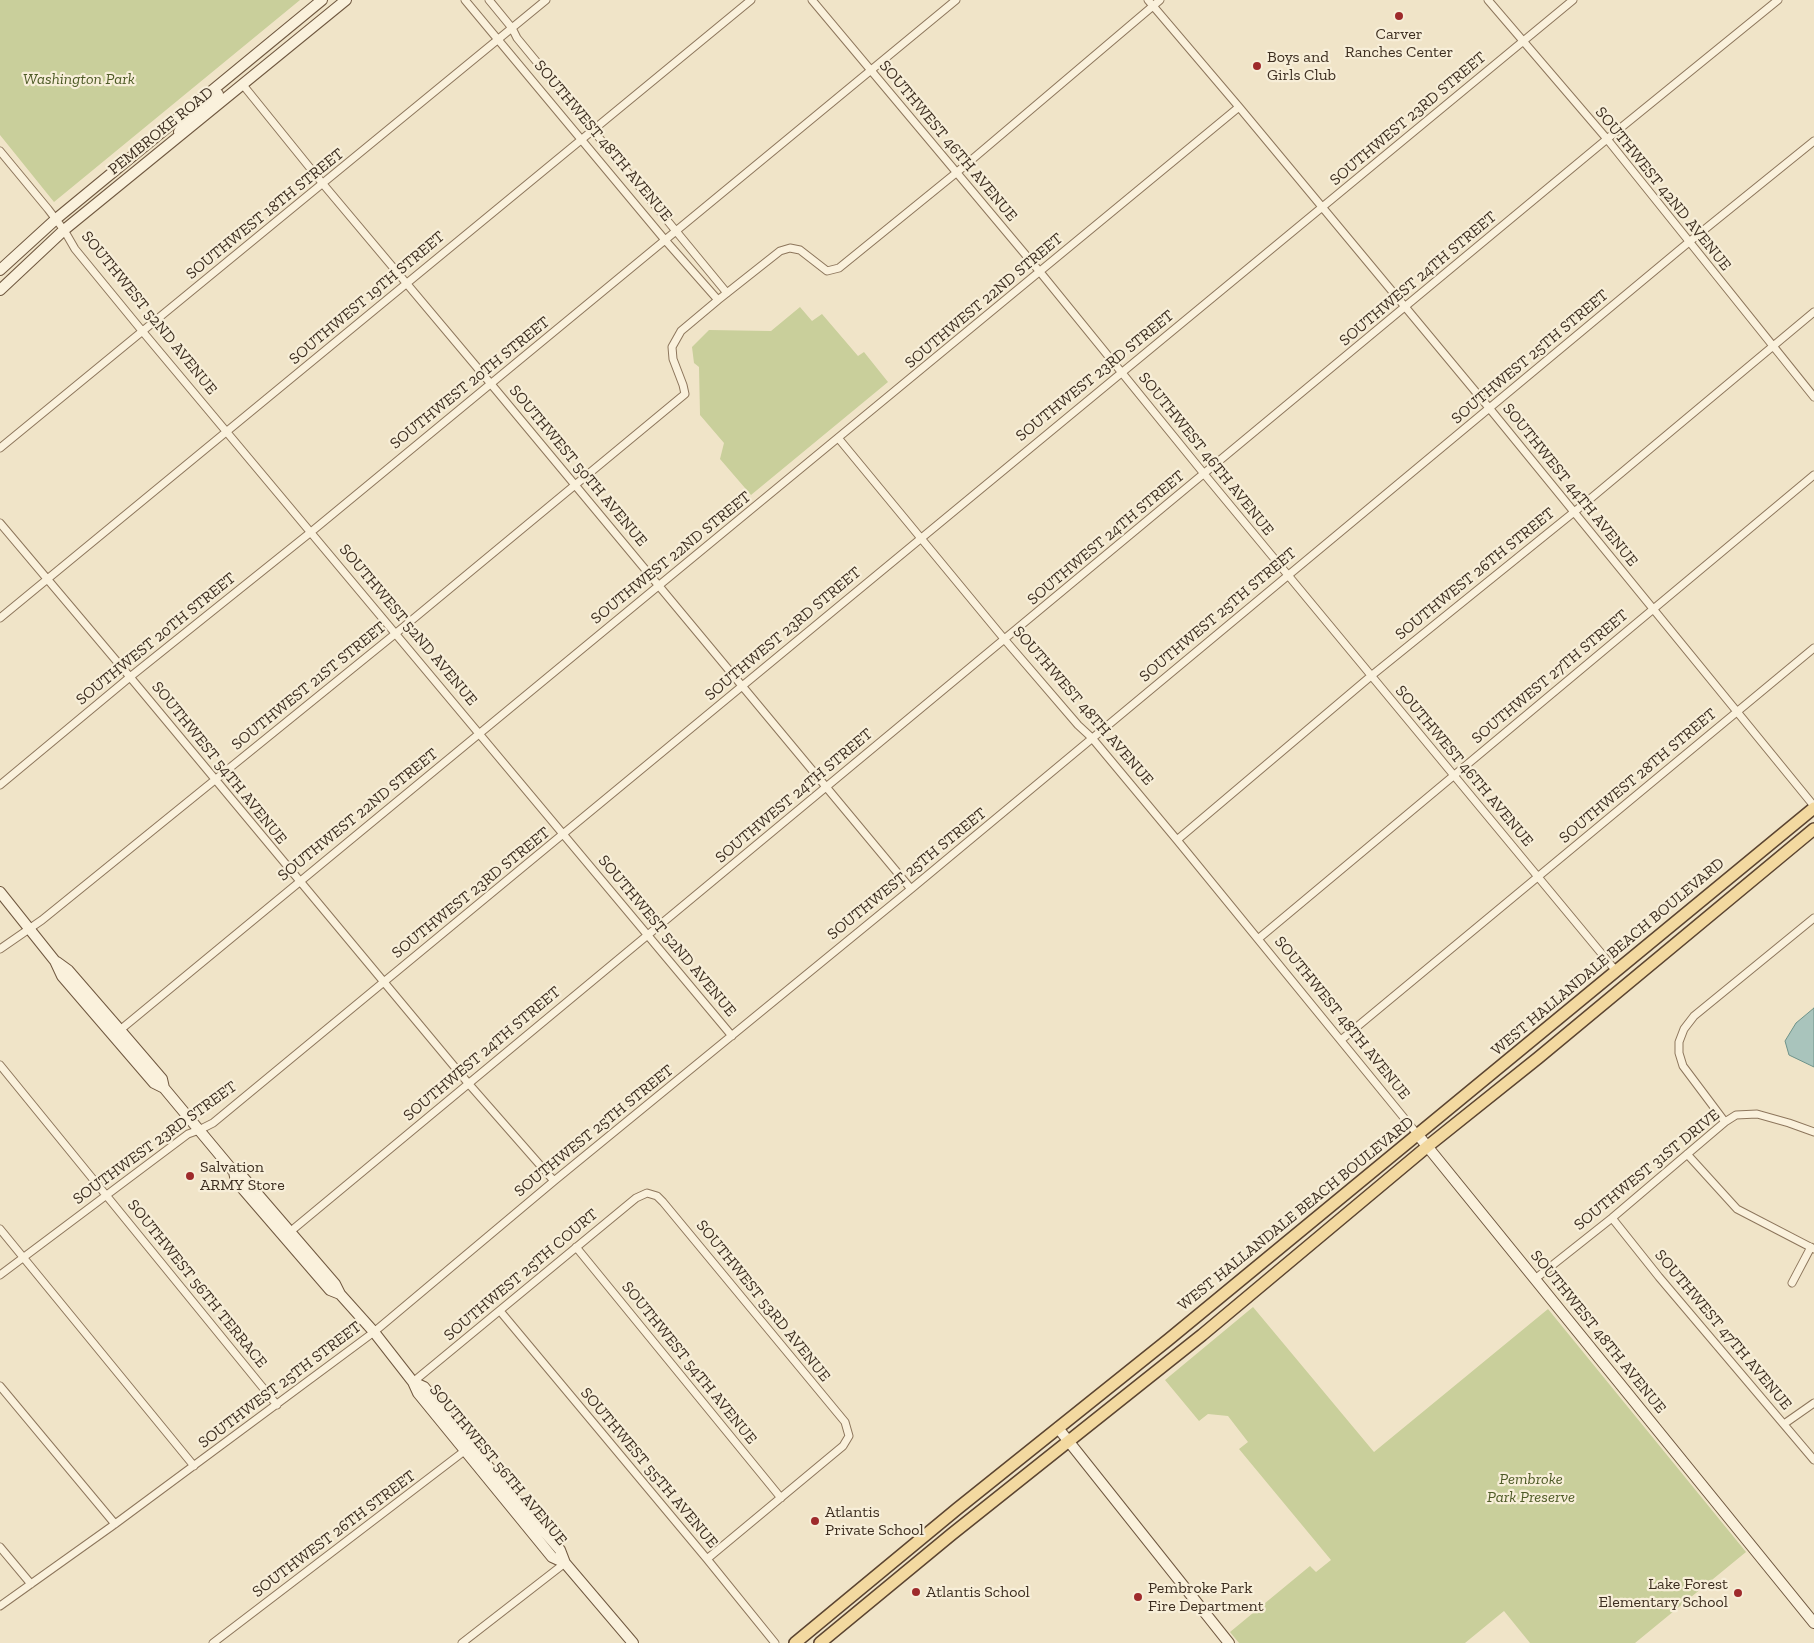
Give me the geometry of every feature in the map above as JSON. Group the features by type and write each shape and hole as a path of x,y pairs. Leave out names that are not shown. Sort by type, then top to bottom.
{"main road":[{"name":"WEST HALLANDALE BEACH BOULEVARD","path":"795,1643 1418,1135 1814,807"},
{"name":"WEST HALLANDALE BEACH BOULEVARD","path":"820,1643 1068,1441 1202,1335 1428,1146 1814,829"},
{"path":"1628,982 1632,967 1675,931 1681,917"},
{"path":"1552,1046 1561,1029 1607,991 1616,971"},
{"path":"1168,1340 1189,1339 1202,1335"}],"street":[{"name":"PEMBROKE ROAD","path":"0,270 56,219 322,0"},
{"name":"PEMBROKE ROAD","path":"0,290 64,230 346,0"},
{"name":"SOUTHWEST 48TH AVENUE","path":"465,0 582,138 665,240 718,300"},
{"name":"SOUTHWEST 48TH AVENUE","path":"489,0 592,130 727,293"},
{"name":"SOUTHWEST 18TH STREET","path":"0,448 546,0"},
{"name":"SOUTHWEST 19TH STREET","path":"0,618 751,0"},
{"name":"SOUTHWEST 46TH AVENUE","path":"812,0 1040,272 1204,474 1616,971"},
{"name":"SOUTHWEST 20TH STREET","path":"0,785 130,677 311,532 956,0"},
{"path":"718,300 780,251 790,248 800,250 827,271 839,268 956,173 1150,3 1160,0"},
{"name":"SOUTHWEST 42ND AVENUE","path":"1488,0 1607,140 1814,397"},
{"name":"SOUTHWEST 23RD STREET","path":"0,1275 188,1134 213,1123 1573,0"},
{"name":"SOUTHWEST 24TH STREET","path":"290,1231 1778,0"},
{"name":"SOUTHWEST 44TH AVENUE","path":"1150,3 1240,107 1490,409 1814,807"},
{"path":"242,85 251,66 300,26 310,10"},
{"path":"173,141 186,121 218,94 225,80"},
{"name":"SOUTHWEST 50TH AVENUE","path":"242,85 911,889"},
{"name":"SOUTHWEST 22ND STREET","path":"120,1030 1240,107"},
{"name":"SOUTHWEST 25TH STREET","path":"0,1606 116,1524 374,1332 554,1181 911,889 1814,140"},
{"name":"SOUTHWEST 52ND AVENUE","path":"0,150 56,219 75,250 142,332 732,1036"},
{"name":"SOUTHWEST 21ST STREET","path":"0,948 29,929 395,634 685,394 672,359 672,347 681,331 718,300"},
{"name":"SOUTHWEST 26TH STREET","path":"1177,840 1371,676 1574,512 1814,312"},
{"name":"SOUTHWEST 48TH AVENUE","path":"839,439 1005,640 1078,725 1092,738 1177,840 1428,1146 1814,1623"},
{"name":"SOUTHWEST 27TH STREET","path":"1258,939 1814,475"},
{"name":"SOUTHWEST 54TH AVENUE","path":"0,523 48,578 214,780 468,1083 554,1181"},
{"name":"SOUTHWEST 28TH STREET","path":"1341,1040 1814,648"},
{"name":"SOUTHWEST 56TH AVENUE","path":"0,892 55,961 62,976 154,1083 164,1088 234,1172 242,1176 290,1231 413,1382 424,1387 469,1448 560,1550 565,1563 632,1643"},
{"path":"1725,1122 1683,1066 1679,1053 1679,1042 1684,1030 1694,1016 1814,918"},
{"name":"SOUTHWEST 56TH AVENUE","path":"55,961 68,970 120,1030 162,1079 164,1088"},
{"name":"SOUTHWEST 56TH TERRACE","path":"0,1065 277,1404"},
{"name":"SOUTHWEST 31ST DRIVE","path":"1535,1278 1612,1218 1725,1122 1736,1115 1757,1114 1814,1132"},
{"path":"1688,1154 1737,1209 1812,1248 1792,1283"},
{"name":"SOUTHWEST 56TH AVENUE","path":"234,1172 236,1181 330,1290 340,1294"},
{"name":"SOUTHWEST 25TH COURT","path":"413,1382 576,1246 636,1198 647,1193"},
{"name":"SOUTHWEST 53RD AVENUE","path":"647,1193 657,1196 670,1209 845,1422 849,1436 843,1446 781,1498"},
{"name":"SOUTHWEST 47TH AVENUE","path":"1612,1218 1659,1277 1814,1460"},
{"path":"0,1229 194,1466"},
{"name":"SOUTHWEST 54TH AVENUE","path":"576,1246 781,1498"},
{"name":"SOUTHWEST 55TH AVENUE","path":"500,1311 775,1643"},
{"path":"0,1386 116,1524"},
{"path":"1784,1424 1814,1403"},
{"path":"1058,1428 1227,1642"},
{"name":"SOUTHWEST 26TH STREET","path":"213,1643 469,1448"},
{"path":"707,1559 781,1498"},
{"path":"0,1547 31,1584"},
{"path":"462,1643 565,1563"}],"green space":[{"name":"Washington Park","path":"0,0 300,0 54,202 0,135"},
{"path":"800,307 812,321 822,314 858,356 864,352 888,382 751,495 720,459 724,443 700,415 699,367 694,363 692,347 709,330 771,331"},
{"name":"Pembroke Park Preserve","path":"1253,1307 1374,1452 1548,1309 1746,1552 1635,1643 1530,1643 1504,1611 1465,1643 1239,1643 1230,1632 1310,1566 1316,1572 1331,1560 1239,1449 1248,1442 1228,1416 1208,1414 1199,1421 1165,1380"}],"water":[{"path":"1814,1008 1814,1067 1789,1055 1785,1041 1796,1023"}],"place":[{"name":"Carver Ranches Center","path":"1399,16"},
{"name":"Boys and Girls Club","path":"1257,66"},
{"name":"Salvation ARMY Store","path":"190,1176"},
{"name":"Atlantis Private School","path":"815,1521"},
{"name":"Atlantis School","path":"916,1592"},
{"name":"Lake Forest Elementary School","path":"1738,1593"},
{"name":"Pembroke Park Fire Department","path":"1138,1597"}]}
